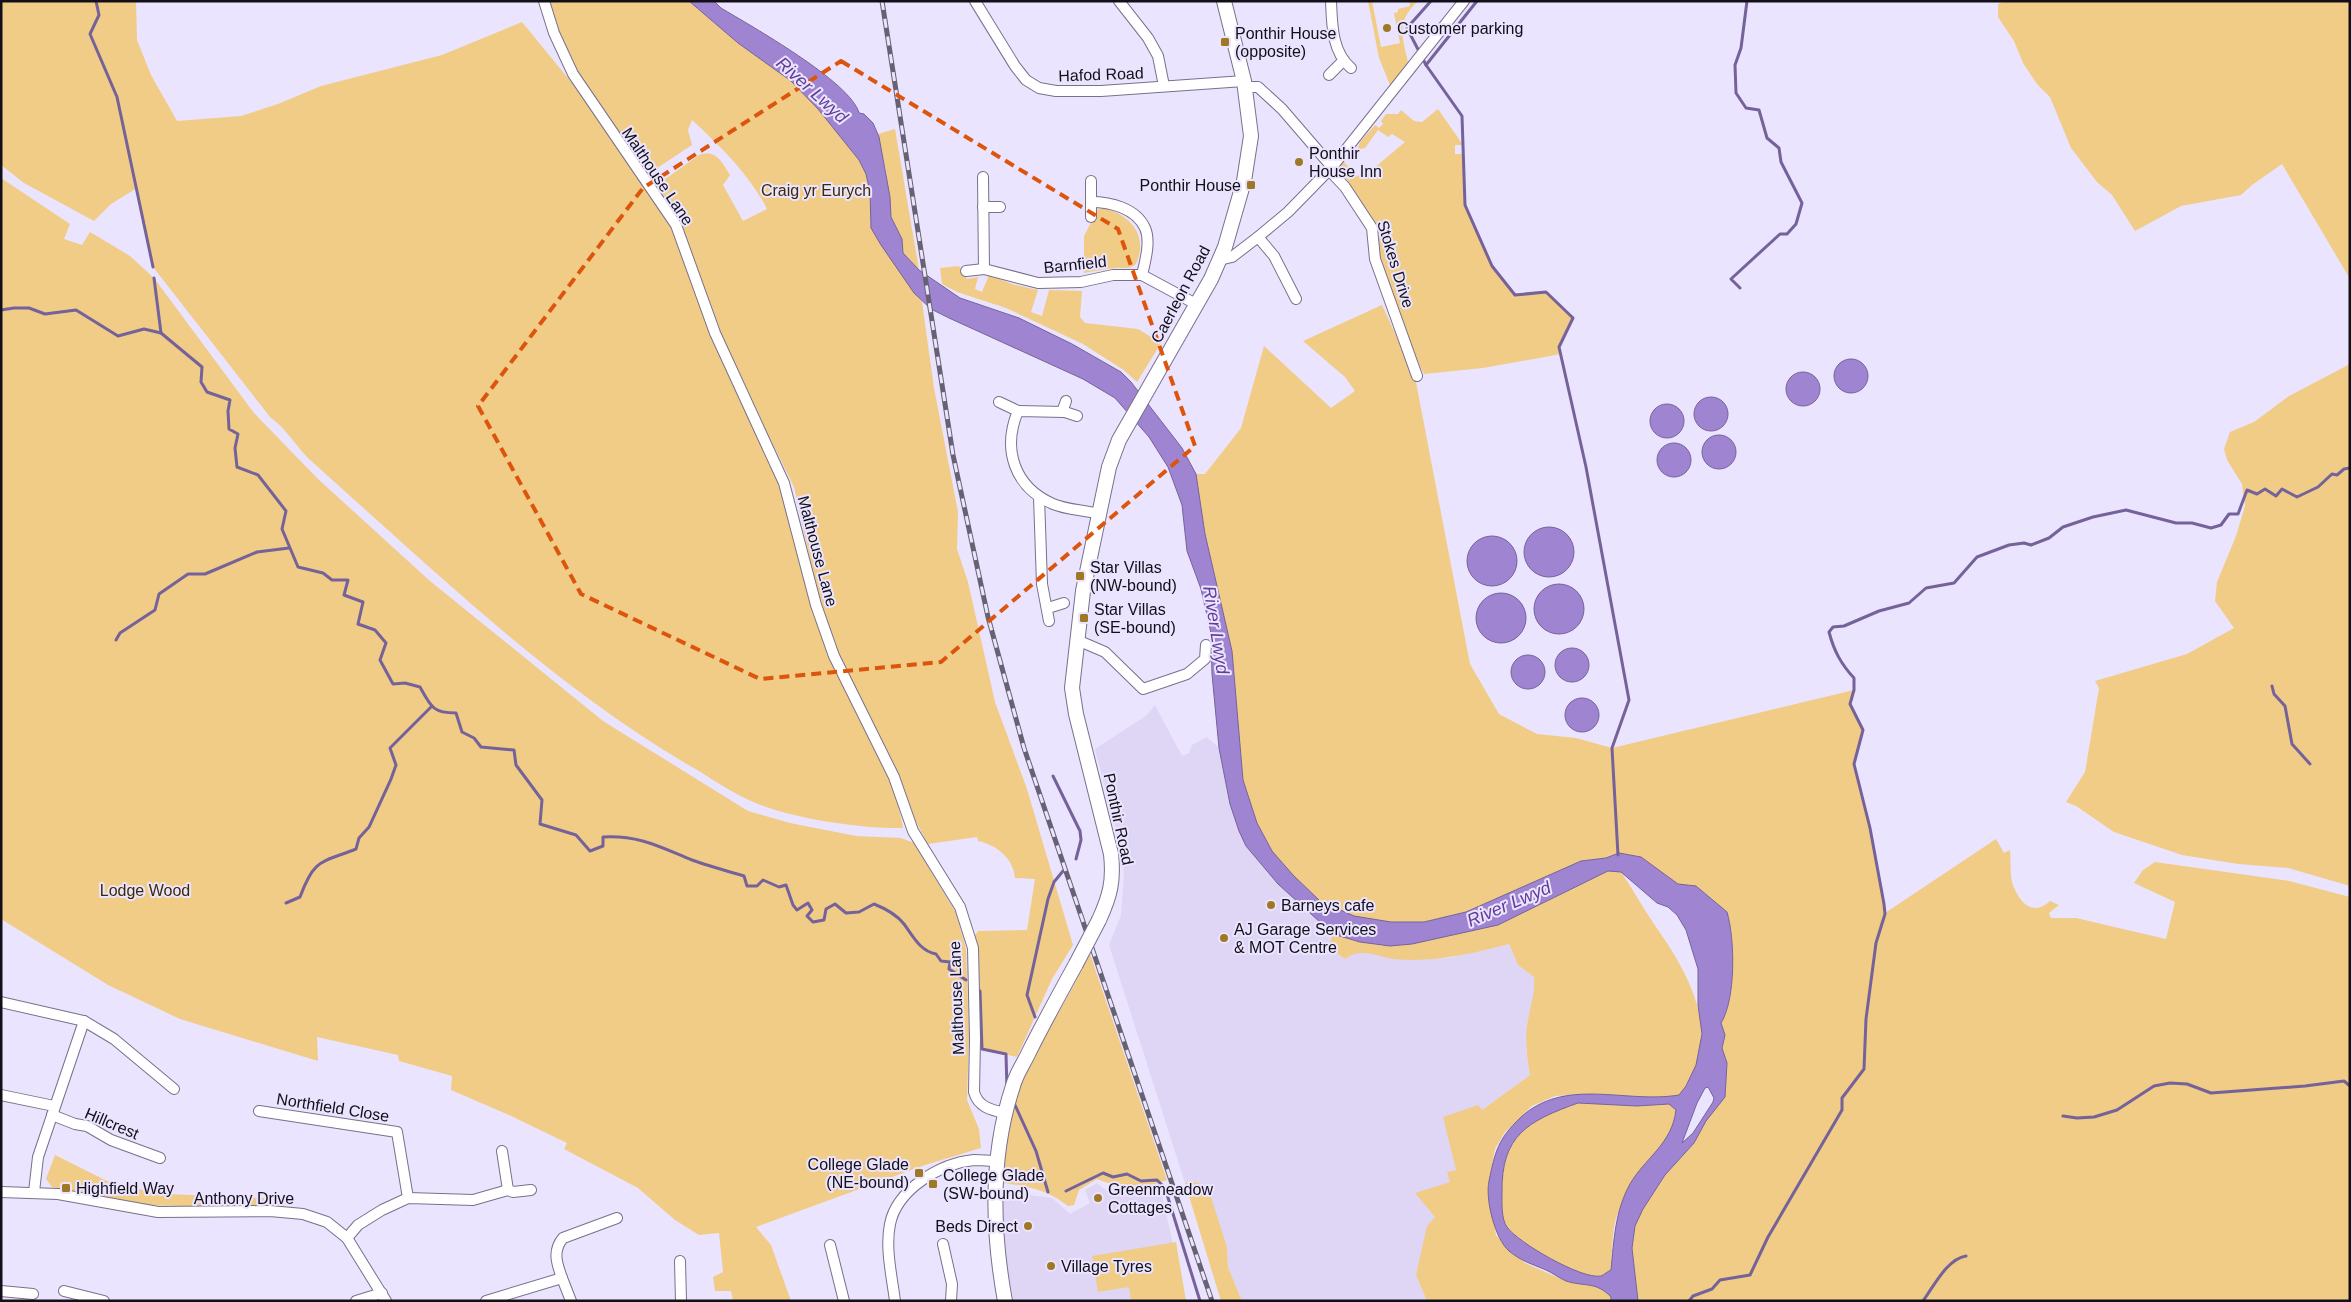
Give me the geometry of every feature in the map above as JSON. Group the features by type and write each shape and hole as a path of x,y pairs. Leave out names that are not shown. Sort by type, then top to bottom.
{"main road":[{"name":"Caerleon Road","path":"1131,420 1219,260 1244,181 1251,136 1244,84 1224,1"},
{"name":"Ponthir Road","path":"1005,1301 995,1223 998,1161 1005,1113 1013,1084 1099,920 1108,900 1113,876 1112,854 1072,688 1083,591 1109,467 1119,440 1131,420"}],"street":[{"name":"Malthouse Lane","path":"544,1 554,33 573,74 676,225 687,250 715,332 775,458 784,483 816,605 834,656 887,761 913,831 960,907 968,929 973,948 974,1092 976,1099 988,1110 1005,1113"},
{"name":"Hafod Road","path":"975,1 1015,66 1026,80 1039,88 1056,91 1101,91 1164,86 1244,84"},
{"path":"1119,1 1148,38 1158,56 1164,86"},
{"path":"1329,75 1347,65 1332,27 1331,1"},
{"path":"1219,260 1232,257 1258,237 1288,212 1330,169 1464,1"},
{"name":"Stokes Drive","path":"1244,84 1258,87 1282,109 1345,187 1372,228 1375,259 1417,376"},
{"path":"983,177 984,269"},
{"path":"1091,181 1091,217"},
{"path":"1091,202 1109,202 1125,209 1145,228 1147,242 1142,275"},
{"path":"983,207 1000,207"},
{"path":"1258,237 1274,256 1296,299"},
{"name":"Barnfield","path":"966,271 984,269 1038,283 1081,282 1113,275 1142,275 1196,304"},
{"path":"1062,412 1066,401"},
{"path":"999,402 1018,410 1062,412 1077,416"},
{"path":"1018,410 1010,430 1010,444 1014,464 1024,482 1040,497 1055,505 1099,514"},
{"path":"1040,497 1042,584 1049,621"},
{"path":"1048,608 1064,603"},
{"path":"1077,640 1105,652 1143,689 1188,674 1206,659 1206,645"},
{"path":"1,1002 84,1021 114,1039 174,1088"},
{"path":"34,1192 38,1157 84,1021"},
{"name":"Hillcrest","path":"1,1095 53,1111 75,1124 88,1126 111,1140 160,1158"},
{"name":"Northfield Close","path":"259,1111 397,1132 408,1198"},
{"path":"502,1151 508,1190"},
{"path":"896,1301 890,1256 890,1225 895,1209 902,1198 915,1184 944,1170 973,1160 998,1161"},
{"path":"347,1238 358,1225 382,1210 408,1198 473,1200 508,1190 513,1192 531,1190"},
{"name":"Anthony Drive","path":"1,1192 34,1192 158,1212 270,1211 303,1214 327,1222 347,1238 384,1297"},
{"path":"570,1301 556,1263 558,1244 563,1238 617,1218"},
{"path":"943,1244 952,1284 951,1301"},
{"path":"830,1245 844,1301"},
{"path":"680,1261 681,1301"},
{"path":"486,1301 562,1278"},
{"path":"1,1291 33,1294"},
{"path":"64,1291 104,1301"},
{"path":"356,1301 384,1297"}],"highlighted area":[{"path":"841,61 1118,229 1195,446 941,662 760,679 581,594 478,406 643,188"}],"shaded area":[{"path":"1155,705 1182,756 1189,753 1192,745 1207,737 1219,748 1230,804 1246,846 1296,902 1333,934 1328,947 1353,953 1365,952 1393,958 1419,959 1449,958 1509,944 1518,965 1534,977 1535,995 1528,1020 1526,1050 1530,1075 1482,1110 1435,1217 1416,1275 1427,1301 1242,1301 1228,1267 1227,1247 1196,1182 1185,1183 1109,945 1121,915 1124,875 1122,853 1095,749 1147,715"},
{"path":"1097,1183 1113,1196 1161,1191 1186,1301 1014,1301 1002,1246 1001,1191 1052,1198 1070,1214 1090,1203 1085,1190"}],"green space":[{"path":"1,1 136,1 137,40 151,75 177,121 241,116 278,104 321,86 442,55 522,22 572,83 662,208 675,234 768,454 787,506 819,630 837,672 881,759 898,805 903,828 867,827 784,813 742,797 685,763 634,731 537,659 444,580 309,459 281,426 270,417 153,267 137,188 111,204 94,221 24,183 1,165"},
{"name":"Craig yr Eurych","path":"548,1 689,1 738,43 791,81 818,109 859,160 866,174 870,192 871,228 922,302 934,388 958,512 957,549 968,582 995,702 1027,789 1073,945 1052,979 1017,1057 982,1049 978,952 975,935 978,931 1027,930 1035,879 1015,878 1011,864 1003,854 998,849 978,841 977,837 928,844 915,820 901,781 833,643 814,577 794,487 726,349 690,248 676,215 657,185 699,155 710,154 718,158 730,175 723,185 743,221 767,209 743,173 724,151 692,120 688,130 692,145 648,174 595,102 579,75 565,46"},
{"path":"1368,1 1372,1 1381,47 1400,43 1394,13 1398,12 1398,9 1410,6 1409,1 1418,1 1406,16 1402,29 1408,62 1390,85 1379,58"},
{"path":"2005,1 2350,1 2350,279 2282,164 2241,195 2181,206 2135,231 2112,195 2097,182 2071,148 2050,97 2037,84 2023,63 2014,41 1998,17 1998,4"},
{"path":"1438,109 1463,145 1455,145 1455,154 1463,154 1465,205 1492,266 1514,295 1546,292 1573,318 1559,347 1561,354 1483,368 1424,374 1414,355 1378,255 1380,231 1338,166 1343,161 1357,176 1367,174 1405,142 1392,134 1388,137 1378,130 1365,148 1357,150 1360,142 1375,125 1379,128 1383,124 1381,121 1386,114 1398,114 1401,110 1414,121 1422,122"},
{"path":"895,129 919,270 903,253 902,239 891,217 886,172 878,134"},
{"name":"Lodge Wood","path":"1,178 70,224 64,239 82,245 90,232 130,256 154,278 254,413 318,479 430,581 603,721 748,811 790,823 856,836 901,838 914,843 956,913 966,949 969,1034 967,1100 979,1129 981,1148 925,1165 756,1227 771,1245 791,1301 733,1301 731,1291 715,1291 713,1277 723,1272 719,1233 699,1235 675,1220 638,1188 564,1149 567,1143 451,1090 452,1076 399,1061 398,1055 317,1037 318,1061 180,1019 108,985 1,919"},
{"path":"1104,208 1120,214 1132,224 1139,238 1138,259 1129,268 1111,268 1084,273 1084,236 1098,209"},
{"path":"959,266 967,279 978,277 975,289 982,292 989,275 1012,284 1038,290 1031,312 1042,316 1049,290 1082,291 1080,317 1085,323 1138,329 1161,343 1137,382 1125,371 1083,344 1006,308 957,292 942,284 940,268"},
{"path":"1382,305 1415,377 1470,664 1499,714 1537,734 1576,738 1612,748 1854,690 1850,704 1863,730 1854,764 1870,828 1885,913 1996,839 2004,853 2010,850 2012,882 2018,895 2026,905 2037,908 2050,901 2059,905 2049,913 2051,918 2076,918 2166,939 2175,902 2134,883 2143,870 2155,862 2289,881 2350,897 2350,1301 1638,1301 1632,1248 1635,1226 1643,1209 1665,1175 1694,1143 1706,1121 1725,1096 1727,1063 1722,1047 1725,1035 1721,1023 1729,999 1733,969 1732,937 1727,912 1696,886 1678,884 1641,857 1619,853 1606,858 1581,861 1466,912 1424,922 1391,922 1354,916 1320,901 1272,851 1257,823 1243,780 1232,651 1205,534 1196,474 1205,474 1241,428 1264,346 1331,408 1355,391 1345,377 1303,341"},
{"path":"2350,364 2350,886 2288,868 2238,864 2182,855 2114,832 2076,806 2066,802 2085,772 2099,688 2095,681 2187,654 2234,628 2215,601 2217,582 2236,536 2245,506 2242,484 2227,460 2224,449 2230,432 2254,422 2289,396"},
{"path":"1608,871 1621,872 1680,964 1690,985 1698,1007 1701,1029 1700,1051 1693,1073 1679,1095 1662,1098 1589,1094 1555,1096 1532,1106 1505,1132 1495,1149 1488,1185 1496,1235 1525,1263 1566,1281 1601,1287 1611,1297 1611,1301 1427,1301 1416,1275 1427,1226 1435,1217 1415,1193 1450,1182 1447,1172 1456,1170 1443,1117 1478,1105 1482,1110 1530,1075 1526,1034 1534,977 1518,965 1509,944 1437,959 1393,959 1363,953 1351,955 1345,959 1328,947 1333,934 1360,942 1390,946 1412,944 1498,925"},
{"path":"1090,954 1167,1180 1132,1187 1115,1185 1097,1179 1079,1190 1074,1205 1068,1206 1053,1196 1037,1190 1003,1183 1004,1159 1009,1121 1020,1086"},
{"path":"1578,1103 1637,1106 1669,1104 1676,1110 1673,1123 1660,1149 1618,1213 1613,1232 1611,1270 1601,1276 1592,1276 1566,1266 1523,1242 1507,1227 1503,1215 1503,1173 1506,1157 1512,1144 1532,1124 1545,1116"},
{"path":"55,1155 115,1185 168,1194 279,1199 286,1208 142,1205 52,1187 46,1179"},
{"path":"1196,1182 1203,1185 1210,1194 1227,1247 1228,1267 1242,1301 1221,1301 1185,1183"},
{"path":"1176,1242 1186,1301 1131,1301 1129,1287 1098,1292 1092,1256"}],"water":[{"name":"River Lwyd","path":"689,1 714,1 721,8 776,41 820,71 838,86 852,100 859,113 864,114 873,123 879,137 890,197 891,217 902,239 903,253 919,270 960,298 1019,318 1072,344 1121,372 1131,382 1182,448 1196,474 1205,534 1232,651 1243,780 1257,823 1272,851 1320,901 1354,916 1391,922 1424,922 1466,912 1581,861 1606,858 1619,853 1641,857 1678,884 1696,886 1727,912 1732,937 1733,969 1729,999 1721,1023 1725,1035 1722,1048 1727,1063 1725,1097 1706,1121 1694,1143 1665,1175 1643,1209 1635,1226 1632,1248 1638,1301 1611,1301 1611,1297 1595,1286 1566,1281 1513,1254 1499,1238 1495,1228 1488,1198 1488,1189 1498,1146 1520,1118 1538,1105 1556,1098 1576,1095 1659,1097 1679,1095 1686,1086 1696,1065 1702,1034 1698,1005 1698,969 1686,930 1677,915 1668,907 1657,903 1621,872 1608,871 1498,925 1412,944 1390,946 1360,942 1333,934 1278,884 1246,846 1230,804 1219,748 1212,674 1211,633 1201,589 1187,551 1182,505 1168,467 1149,437 1115,398 1083,379 931,309 914,293 871,228 870,192 866,174 859,160 818,109 791,81 738,43","holes":["1708,1087 1714,1098 1713,1102 1693,1133 1682,1143 1697,1103 1705,1088","1578,1103 1637,1106 1669,1104 1676,1110 1664,1142 1636,1175 1625,1194 1618,1215 1611,1270 1601,1276 1592,1276 1566,1266 1523,1242 1507,1227 1503,1215 1503,1173 1506,1157 1512,1144 1532,1124 1545,1116"]},
{"path":"1851,359 1858,360 1863,364 1867,369 1867,383 1863,388 1858,392 1851,393 1844,392 1839,388 1835,383 1834,376 1835,369 1839,364 1844,360"},
{"path":"1803,372 1810,373 1815,377 1819,382 1819,396 1815,401 1810,405 1803,406 1796,405 1791,401 1787,396 1786,389 1787,382 1791,377 1796,373"},
{"path":"1711,397 1718,398 1723,402 1727,407 1727,421 1723,426 1718,430 1711,431 1704,430 1699,426 1695,421 1694,414 1695,407 1699,402 1704,398"},
{"path":"1667,404 1674,405 1679,409 1683,414 1683,428 1679,433 1674,437 1667,438 1660,437 1655,433 1651,428 1650,421 1651,414 1655,409 1660,405"},
{"path":"1719,435 1726,436 1731,440 1735,445 1735,459 1731,464 1726,468 1719,469 1712,468 1707,464 1703,459 1702,452 1703,445 1707,440 1712,436"},
{"path":"1674,443 1681,444 1686,448 1690,453 1690,467 1686,472 1681,476 1674,477 1667,476 1662,472 1658,467 1657,460 1658,453 1662,448 1667,444"},
{"path":"1549,527 1558,529 1569,538 1574,552 1572,561 1563,572 1549,577 1540,575 1529,566 1524,552 1526,543 1535,532"},
{"path":"1492,536 1501,538 1512,547 1517,561 1515,570 1506,581 1492,586 1483,584 1472,575 1467,561 1469,552 1478,541"},
{"path":"1559,584 1568,586 1579,595 1584,609 1582,618 1573,629 1559,634 1550,632 1539,623 1534,609 1536,600 1545,589"},
{"path":"1501,593 1510,595 1521,604 1526,618 1524,627 1515,638 1501,643 1492,641 1481,632 1476,618 1478,609 1487,598"},
{"path":"1572,648 1579,649 1584,653 1588,658 1588,672 1584,677 1579,681 1572,682 1565,681 1560,677 1556,672 1555,665 1556,658 1560,653 1565,649"},
{"path":"1528,655 1535,656 1540,660 1544,665 1544,679 1540,684 1535,688 1528,689 1521,688 1516,684 1512,679 1511,672 1512,665 1516,660 1521,656"},
{"path":"1582,698 1589,699 1594,703 1598,708 1598,722 1594,727 1589,731 1582,732 1575,731 1570,727 1566,722 1565,715 1566,708 1570,703 1575,699"}],"waterway":[{"path":"96,1 99,15 90,34 117,97 153,267"},
{"path":"1431,1 1407,28 1426,65 1462,116 1465,205 1492,266 1515,295 1546,292 1573,318 1559,347 1586,467 1629,700 1612,748 1618,855"},
{"path":"1426,65 1477,1"},
{"path":"1740,288 1731,279 1780,234 1787,234 1796,224 1802,203 1781,162 1779,148 1767,138 1759,110 1746,108 1736,93 1735,65 1741,48 1747,1"},
{"path":"154,278 161,333"},
{"path":"1,310 29,308 45,314 76,310 118,336 144,329 161,333 202,367 201,382 207,392 230,400 228,411 229,429 238,434 235,448 237,467 258,475 286,511 282,529 298,567 323,573 332,580 348,580 344,595 363,602 358,624 375,630 386,643 380,660 393,684 405,683 420,687 434,708 442,712 456,713 462,732 474,738 481,747 514,750 516,765 542,800 540,824 576,835 590,851 603,846 603,837 628,838 659,846 692,860 744,876 747,886 757,886 763,880 779,887 786,885 793,905 797,910 808,903 812,910 807,916 813,922 824,920 826,909 835,904 846,913 859,912 874,904 898,918 921,946 936,954 941,961 950,962 949,969 966,980"},
{"path":"1689,1301 1693,1296 1712,1289 1720,1280 1750,1275 1768,1237 1842,1110 1842,1098 1864,1069 1866,1019 1876,943 1885,914 1870,828 1854,764 1863,730 1850,704 1854,690 1854,678 1845,668 1839,657 1829,632 1833,627 1844,626 1879,611 1909,603 1926,588 1954,583 1977,557 2009,545 2024,543 2031,545 2049,538 2063,527 2093,517 2126,510 2176,523 2192,523 2211,528 2221,525 2229,514 2238,514 2247,490 2257,494 2265,489 2276,496 2282,489 2297,497 2318,487 2332,474 2337,475 2344,469 2350,468"},
{"path":"116,640 120,633 155,610 159,594 188,574 205,574 257,552 289,548"},
{"path":"2272,686 2274,694 2285,706 2292,744 2310,764"},
{"path":"286,903 300,897 310,875 320,864 356,849 359,838 369,827 396,765 390,748 431,707"},
{"path":"1053,776 1080,831 1081,840 1076,859"},
{"path":"1035,1017 1027,995 1048,899 1054,882 1063,871"},
{"path":"980,991 982,1049 1006,1054 1007,1090"},
{"path":"2063,1116 2077,1118 2094,1117 2117,1110 2154,1086 2170,1083 2187,1084 2211,1093 2344,1081 2350,1086"},
{"path":"1015,1105 1036,1151 1048,1192"},
{"path":"1066,1191 1103,1173 1113,1177 1127,1174 1141,1181 1157,1180 1165,1188 1200,1301"},
{"path":"1923,1301 1947,1268 1959,1258 1966,1256"}],"railway":[{"path":"882,1 953,455 988,617 1024,748 1212,1301"}],"place":[{"name":"Customer parking","path":"1387,28"},
{"name":"Ponthir House (opposite)","path":"1225,42"},
{"name":"Ponthir House Inn","path":"1299,162"},
{"name":"Ponthir House","path":"1251,185"},
{"name":"Star Villas (NW-bound)","path":"1080,576"},
{"name":"Star Villas (SE-bound)","path":"1084,618"},
{"name":"Barneys cafe","path":"1271,905"},
{"name":"AJ Garage Services & MOT Centre","path":"1224,938"},
{"name":"College Glade (NE-bound)","path":"919,1173"},
{"name":"College Glade (SW-bound)","path":"933,1184"},
{"name":"Highfield Way","path":"66,1188"},
{"name":"Greenmeadow Cottages","path":"1098,1198"},
{"name":"Beds Direct","path":"1028,1226"},
{"name":"Village Tyres","path":"1051,1266"}]}
